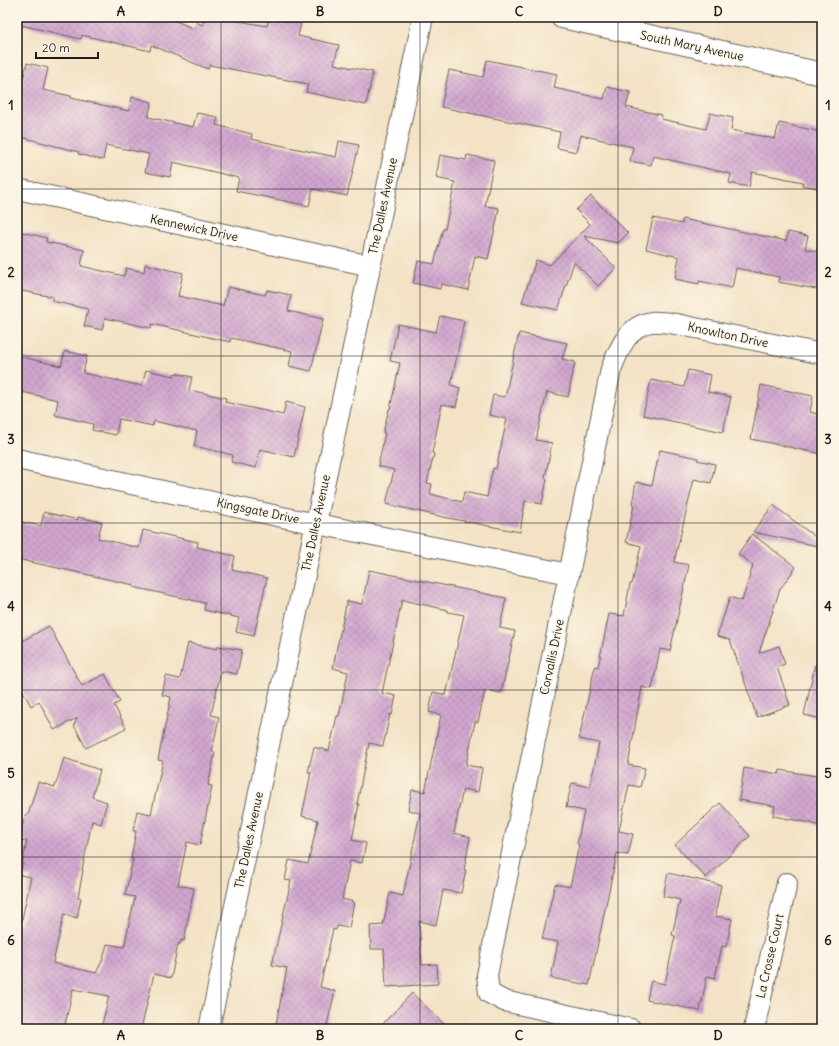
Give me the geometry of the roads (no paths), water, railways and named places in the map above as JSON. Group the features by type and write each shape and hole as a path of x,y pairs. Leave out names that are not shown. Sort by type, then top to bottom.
{"main road":[{"name":"South Mary Avenue","path":"562,17 822,74"}],"street":[{"name":"The Dalles Avenue","path":"209,1029 423,17"},
{"name":"Kennewick Drive","path":"17,190 371,266"},
{"name":"Knowlton Drive","path":"635,328 651,322 676,324 822,354"},
{"name":"Corvallis Drive","path":"631,1029 504,1000 489,993 487,975 611,369 620,347 635,328"},
{"name":"Kingsgate Drive","path":"17,459 316,523 569,574"},
{"name":"La Crosse Court","path":"754,1029 787,883"}]}
